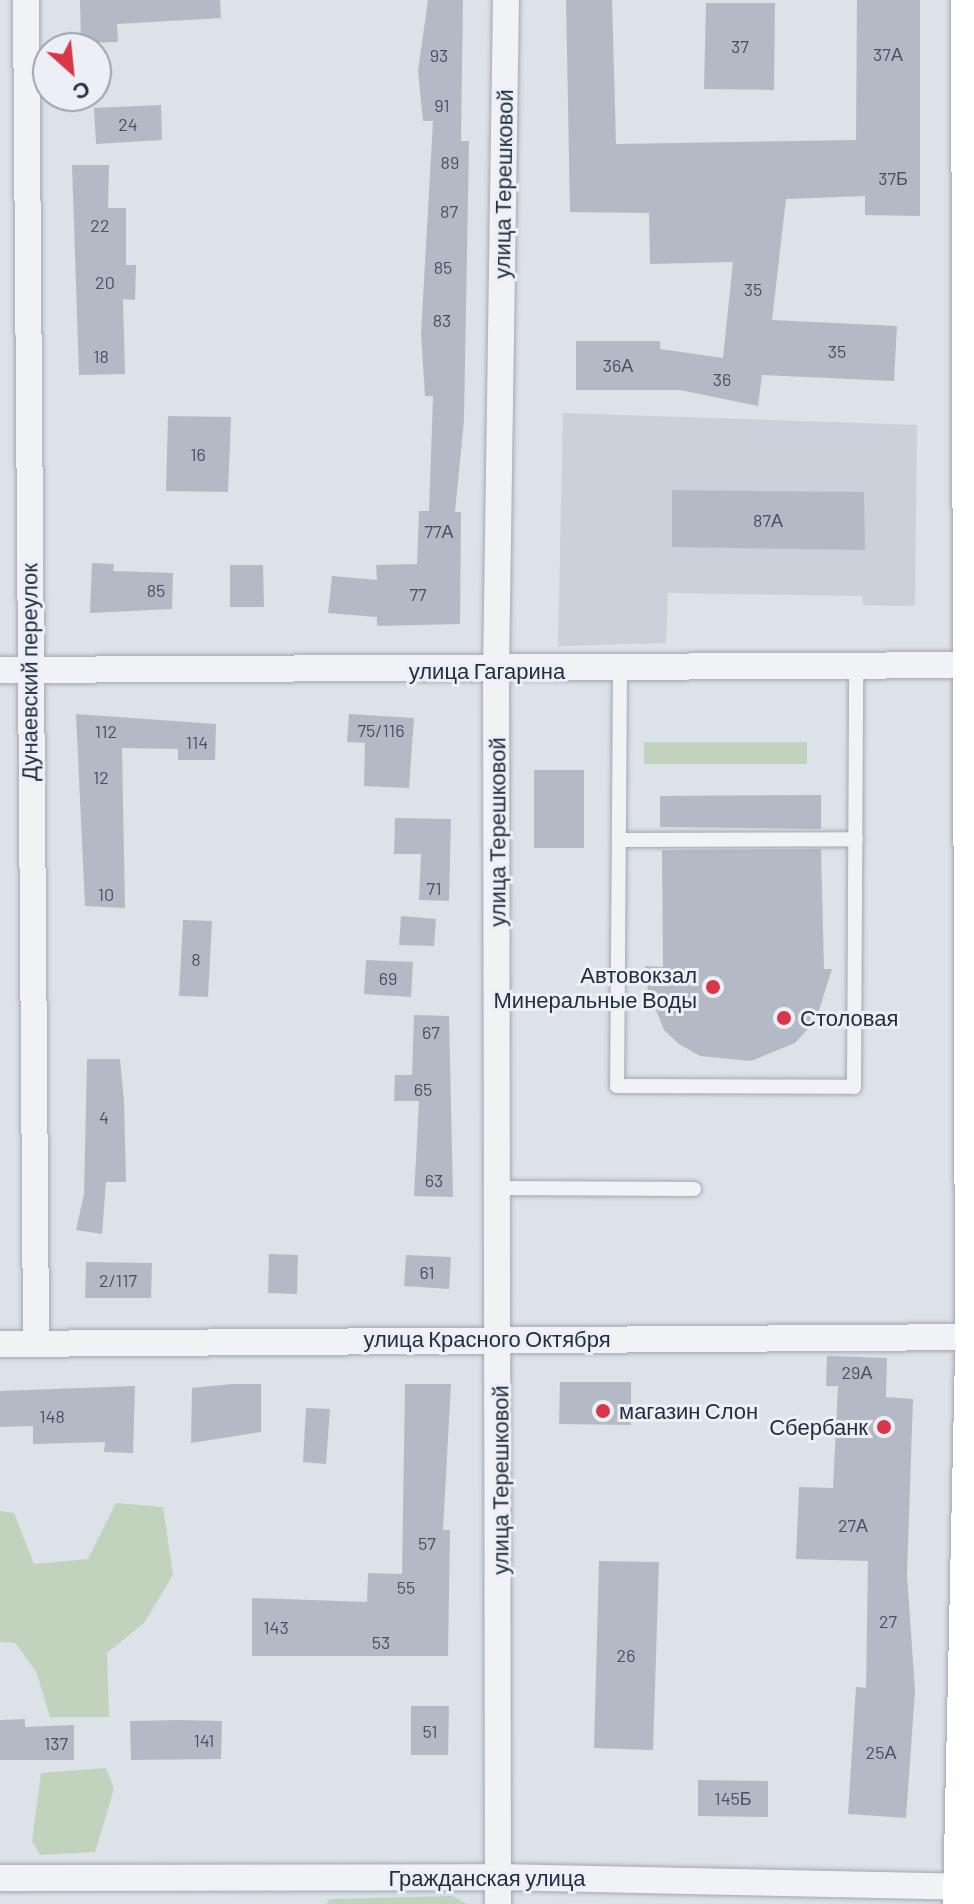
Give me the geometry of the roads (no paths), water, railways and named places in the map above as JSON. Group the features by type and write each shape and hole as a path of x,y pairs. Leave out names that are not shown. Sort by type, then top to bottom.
{"street":[{"name":"Дунаевский переулок","path":"26,0 36,1344"},
{"name":"улица Терешковой","path":"498,1904 501,1338 496,672 506,0"},
{"path":"970,0 974,1338"},
{"name":"улица Гагарина","path":"0,670 496,672 973,665"},
{"name":"улица Красного Октября","path":"0,1344 501,1338 974,1338"},
{"path":"966,1893 974,1354"},
{"name":"Гражданская улица","path":"0,1878 498,1877 966,1893"}],"lane":[{"path":"620,670 617,1086 854,1087 856,667"},
{"path":"619,840 856,839"},
{"path":"500,1188 694,1189"}],"place":[{"name":"Автовокзал Минеральные Воды","path":"713,987"},
{"name":"Столовая","path":"784,1018"},
{"name":"магазин Слон","path":"603,1411"},
{"name":"Сбербанк","path":"884,1427"}]}
